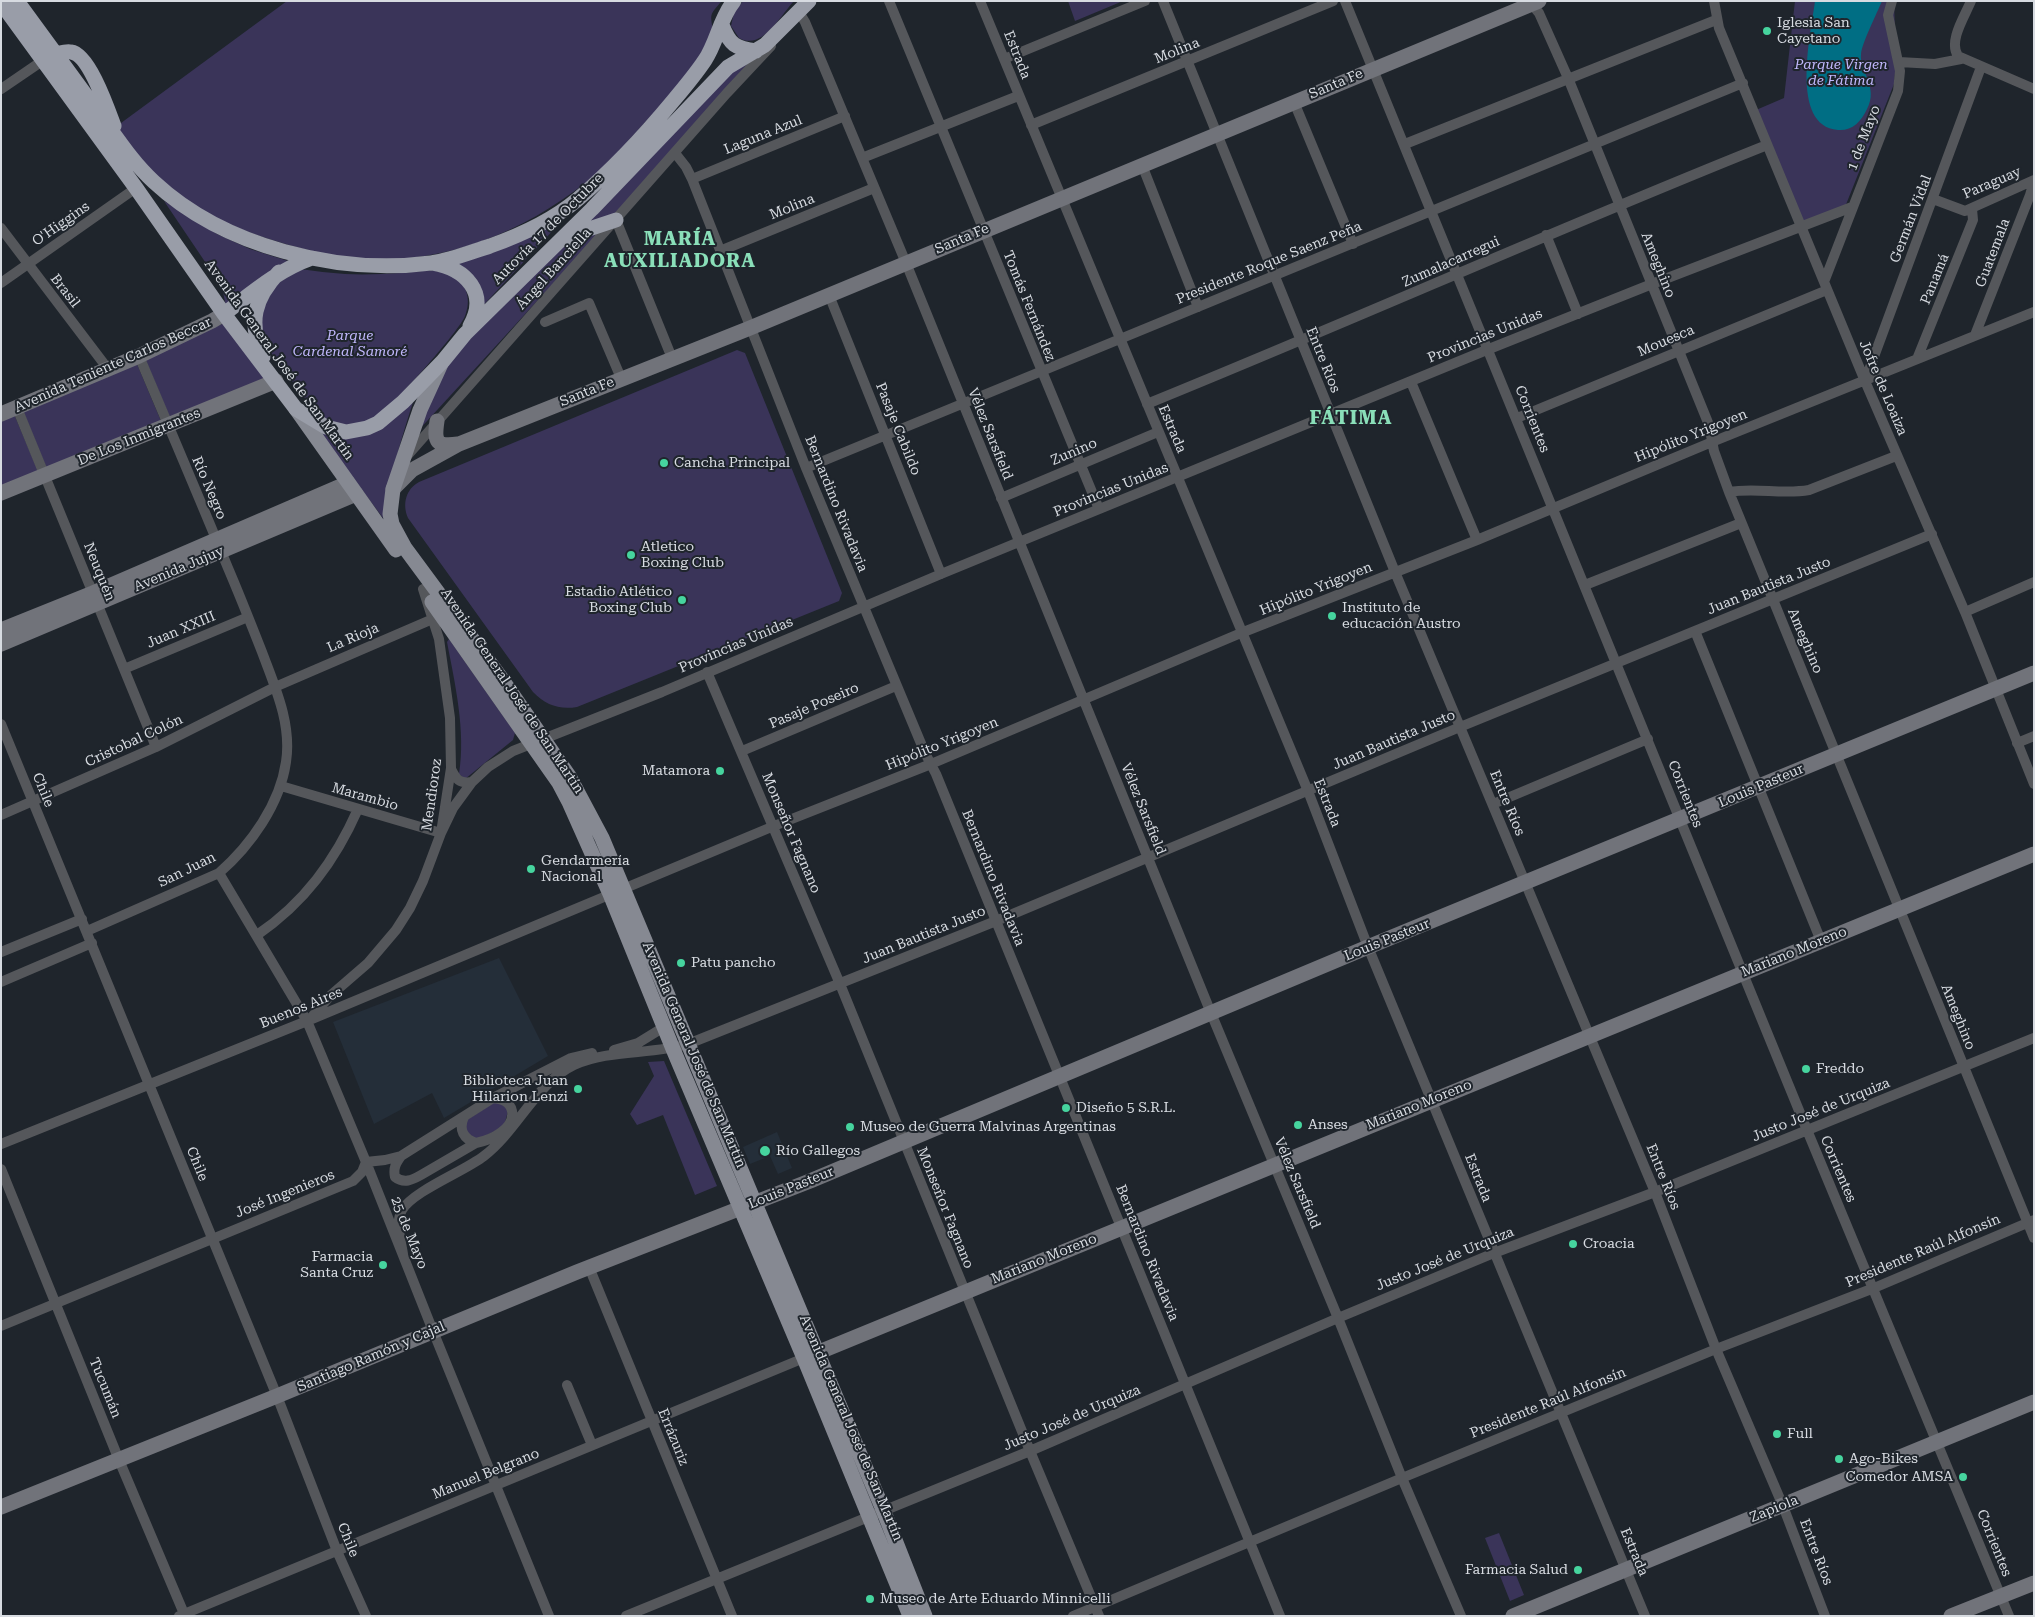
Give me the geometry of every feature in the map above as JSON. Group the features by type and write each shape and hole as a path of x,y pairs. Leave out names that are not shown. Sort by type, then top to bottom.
{"highway":[{"name":"Avenida General José de San Martín","path":"17,1 48,57 136,188 224,314 276,380 296,409"},
{"name":"Autovía 17 de Octubre","path":"312,258 343,264 372,266 431,263 508,240 549,220 577,200 604,176 662,114 707,58 724,18 734,1"},
{"name":"Avenida General José de San Martín","path":"1,3 48,57"},
{"name":"Autovía 17 de Octubre","path":"296,409 315,421 336,430 355,431 367,428 378,422 403,402 443,361 465,334 592,209 728,67 756,51 786,26 804,7"},
{"path":"722,25 727,37 734,46 756,51"},
{"path":"48,57 70,51 78,54 90,70 105,99 118,140 152,180 177,202 204,218 253,240 282,251 312,258"},
{"path":"547,253 586,230 616,220"},
{"path":"224,314 279,272 312,258"},
{"path":"431,263 447,266 459,272 470,282 476,293 477,304 475,314 465,334"},
{"path":"276,380 257,343 255,314 262,293 279,272"}],"main road":[{"name":"Avenida General José de San Martín","path":"443,361 420,410 401,463 393,489 390,514 396,534 501,678 536,740"},
{"name":"Avenida General José de San Martín","path":"296,409 423,589 437,617 536,740 569,776 580,795 602,838 617,891 664,1027 747,1206 877,1514 925,1616"},
{"name":"Avenida General José de San Martín","path":"617,891 688,1044 747,1206"},
{"name":"Avenida General José de San Martín","path":"877,1514 910,1616"}],"street":[{"name":"Tomás Fernández","path":"889,1 1099,510"},
{"name":"Estrada","path":"980,1 1308,791 1368,947 1645,1616"},
{"path":"1004,59 1145,1"},
{"name":"Entre Ríos","path":"1163,1 1395,572 1655,1192 1716,1349 1783,1506 1826,1616"},
{"name":"Molina","path":"1031,125 1333,1"},
{"name":"Corrientes","path":"1345,1 1586,585 1616,664 1681,819 1742,973 2009,1616"},
{"name":"Jofre de Loaiza","path":"1714,1 1716,20 1767,145 1896,456 1932,534 2017,743 2031,769 2034,784"},
{"name":"1 de Mayo","path":"1826,286 1852,207 1898,91 1899,62 1888,15 1892,1"},
{"path":"1971,1 1956,38 1955,52 1962,59 2034,89"},
{"name":"Santa Fe","path":"393,489 412,470 459,444 750,328 1533,2"},
{"name":"Ameghino","path":"1533,2 1568,78 1652,284 1709,425 1714,451 1741,523 1963,1066 2030,1222 2034,1238"},
{"name":"Vélez Sarsfield","path":"804,7 805,22 906,263 1402,1478 1461,1616"},
{"path":"1405,144 1716,20"},
{"name":"Ángel Banciella","path":"401,463 727,93 769,48 786,26"},
{"path":"1,89 48,57"},
{"path":"1899,62 1935,64 1962,59"},
{"name":"Germán Vidal","path":"1865,381 1982,67"},
{"name":"Presidente Roque Saenz Peña","path":"806,468 1743,83"},
{"path":"862,158 1018,96"},
{"path":"1294,102 1352,244"},
{"name":"Laguna Azul","path":"692,179 845,116"},
{"name":"Zumalacarregui","path":"1147,404 1458,275 1618,204 1767,145"},
{"name":"Bernardino Rivadavia","path":"675,153 692,179 806,468 996,921 1280,1616"},
{"path":"1142,164 1198,307"},
{"name":"Paraguay","path":"1933,199 1960,211 1972,209 2034,180"},
{"name":"Guatemala","path":"1976,335 2030,195 2034,180"},
{"name":"O'Higgins","path":"1,282 136,188"},
{"name":"Molina","path":"720,251 874,188"},
{"name":"Provincias Unidas","path":"441,833 453,808 472,782 499,759 536,740 662,692 863,606 1330,414 1652,284 1852,207"},
{"name":"Panamá","path":"1917,359 1973,220 1972,209"},
{"path":"616,220 672,358"},
{"name":"Brasil","path":"1,228 108,369"},
{"path":"1546,235 1578,314"},
{"name":"Mouesca","path":"1517,418 1826,286"},
{"name":"Pasaje Cabildo","path":"829,295 941,574"},
{"path":"545,322 589,303 621,378"},
{"path":"2032,313 2034,303"},
{"name":"Hipólito Yrigoyen","path":"617,891 931,764 1241,633 1477,540 1712,442 2032,313"},
{"name":"Avenida Teniente Carlos Beccar","path":"1,414 139,356 212,322 224,314"},
{"name":"Río Negro","path":"139,356 219,546 275,687"},
{"name":"De Los Inmigrantes","path":"1,493 276,380"},
{"path":"1410,382 1477,540"},
{"name":"Neuquén","path":"16,408 156,747"},
{"path":"437,421 436,437 438,442 445,446 459,444"},
{"name":"Zunino","path":"1001,498 1158,432"},
{"path":"1729,492 1750,489 1797,492 1809,490 1896,456"},
{"name":"Avenida Jujuy","path":"1,644 95,599 352,488"},
{"path":"1586,585 1741,523"},
{"name":"Juan Bautista Justo","path":"673,1048 688,1044 996,921 1460,727 1932,534"},
{"path":"1964,612 2034,582"},
{"name":"Avenida Jujuy","path":"1,630 95,599"},
{"name":"Juan XXIII","path":"124,669 248,617"},
{"name":"La Rioja","path":"275,687 437,617"},
{"name":"Mendioroz","path":"307,1021 331,995 368,963 396,930 410,908 423,881 441,833 451,768 452,742 450,710 437,617"},
{"path":"1695,631 1820,941"},
{"name":"Monseñor Fagnano","path":"707,672 840,984 903,1142 1097,1611"},
{"name":"Louis Pasteur","path":"747,1206 1368,947 2034,674"},
{"name":"Pasaje Poseiro","path":"742,751 896,686"},
{"name":"Cristobal Colón","path":"1,815 156,747 275,687"},
{"name":"San Juan","path":"87,931 219,873 254,835 280,786 286,761 287,741 284,718 275,687"},
{"name":"Chile","path":"1,724 277,1396 337,1551 366,1616"},
{"path":"2017,743 2034,736"},
{"path":"1493,804 1648,739"},
{"path":"451,768 457,780 472,782"},
{"name":"Marambio","path":"280,786 441,833"},
{"path":"257,935 286,913 308,891 330,862 346,836 358,809"},
{"name":"Mariano Moreno","path":"811,1355 1588,1035 2034,854"},
{"name":"25 de Mayo","path":"219,873 307,1021 366,1162 549,1616"},
{"name":"Buenos Aires","path":"1,1144 307,1021 617,891"},
{"path":"1,952 82,919"},
{"path":"1,982 92,943"},
{"path":"512,1125 494,1137 476,1143 411,1180 402,1181 395,1177 394,1166 402,1156 493,1098 525,1082 546,1077 584,1054 626,1048 656,1034 664,1027"},
{"name":"Justo José de Urquiza","path":"626,1616 1030,1451 1494,1253 1655,1192 2034,1038"},
{"path":"561,1067 602,1057 673,1048"},
{"path":"403,1254 398,1222 405,1206 439,1182 484,1157 537,1097 546,1077"},
{"path":"525,1082 537,1097"},
{"path":"493,1098 505,1101 510,1105 512,1125"},
{"path":"464,1117 462,1122 463,1133 467,1139 476,1143"},
{"path":"366,1162 402,1156"},
{"name":"José Ingenieros","path":"1,1326 353,1181 362,1172 366,1162"},
{"name":"Tucumán","path":"1,1169 182,1615"},
{"name":"Santiago Ramón y Cajal","path":"1,1507 590,1267 747,1206"},
{"name":"Presidente Raúl Alfonsín","path":"1074,1616 1097,1611 1250,1541 1716,1349 1874,1288 2030,1222"},
{"name":"Errázuriz","path":"590,1267 651,1421 732,1616"},
{"name":"Manuel Belgrano","path":"182,1615 811,1355"},
{"path":"567,1386 592,1446"},
{"name":"Zapiola","path":"1513,1616 2033,1405"},
{"path":"1951,1616 2034,1583"}],"shaded area":[{"path":"499,958 548,1056 444,1118 432,1093 374,1124 333,1022"},
{"name":"Río Gallegos","path":"777,1132 792,1168 778,1174 770,1156 750,1164 743,1147"}],"green space":[{"path":"287,1 722,1 711,15 713,32 688,75 608,163 572,193 518,226 460,248 399,259 368,259 334,256 301,248 242,229 206,212 189,202 158,177 132,150 121,133 121,123"},
{"path":"743,1 794,1 777,23 763,36 747,41 739,38 731,26 734,12"},
{"path":"1068,1 1123,1 1075,21"},
{"name":"Parque Virgen de Fátima","path":"1795,1 1894,1 1896,62 1894,84 1845,207 1803,222 1756,110 1784,98"},
{"path":"761,53 614,217 577,229 728,71"},
{"path":"164,201 217,234 250,249 288,261 226,307 222,287"},
{"path":"570,212 479,310 454,261"},
{"path":"605,227 416,433 430,396 455,352 549,255 570,242"},
{"name":"Parque Cardenal Samoré","path":"300,269 352,274 441,272 454,277 462,284 468,299 467,310 461,324 428,365 391,405 372,419 363,423 341,426 315,412 263,342 261,314 275,285"},
{"path":"224,324 269,378 170,418 146,361 148,356"},
{"name":"Atletico Boxing Club","path":"737,350 745,353 842,593 839,601 577,707 564,708 553,706 533,692 408,518 405,502 408,493 419,482"},
{"path":"137,364 161,421 47,469 23,411"},
{"path":"415,396 394,469 387,515 383,518 315,427 338,436"},
{"path":"14,414 38,471 1,488 1,417"},
{"path":"449,639 515,733 513,740 465,779 459,774 461,758 460,724 447,642"},
{"path":"664,1061 717,1186 695,1195 663,1115 637,1125 630,1114 654,1076 648,1062"},
{"path":"495,1102 504,1105 508,1111 504,1126 478,1140 466,1133 468,1119"},
{"path":"1499,1533 1524,1595 1510,1601 1485,1538"}],"water":[{"path":"1815,1 1882,1 1861,54 1861,60 1870,86 1870,101 1862,118 1848,129 1838,130 1823,125 1813,113 1808,96 1808,55"}],"place":[{"name":"Iglesia San Cayetano","path":"1767,31"},
{"name":"Cancha Principal","path":"664,463"},
{"name":"Atletico Boxing Club","path":"631,555"},
{"name":"Estadio Atlético Boxing Club","path":"682,600"},
{"name":"Instituto de educación Austro","path":"1332,616"},
{"name":"Matamora","path":"720,771"},
{"name":"Gendarmería Nacional","path":"531,869"},
{"name":"Patu pancho","path":"681,963"},
{"name":"Freddo","path":"1806,1069"},
{"name":"Biblioteca Juan Hilarion Lenzi","path":"578,1089"},
{"name":"Diseño 5 S.R.L.","path":"1066,1108"},
{"name":"Anses","path":"1298,1125"},
{"name":"Museo de Guerra Malvinas Argentinas","path":"850,1127"},
{"name":"Río Gallegos","path":"765,1151"},
{"name":"Croacia","path":"1573,1244"},
{"name":"Farmacia Santa Cruz","path":"383,1265"},
{"name":"Full","path":"1777,1434"},
{"name":"Ago-Bikes","path":"1839,1459"},
{"name":"Comedor AMSA","path":"1963,1477"},
{"name":"Farmacia Salud","path":"1578,1570"},
{"name":"Museo de Arte Eduardo Minnicelli","path":"870,1599"}],"district":[{"name":"MARÍA AUXILIADORA","path":"680,250"},
{"name":"FÁTIMA","path":"1351,418"}]}
